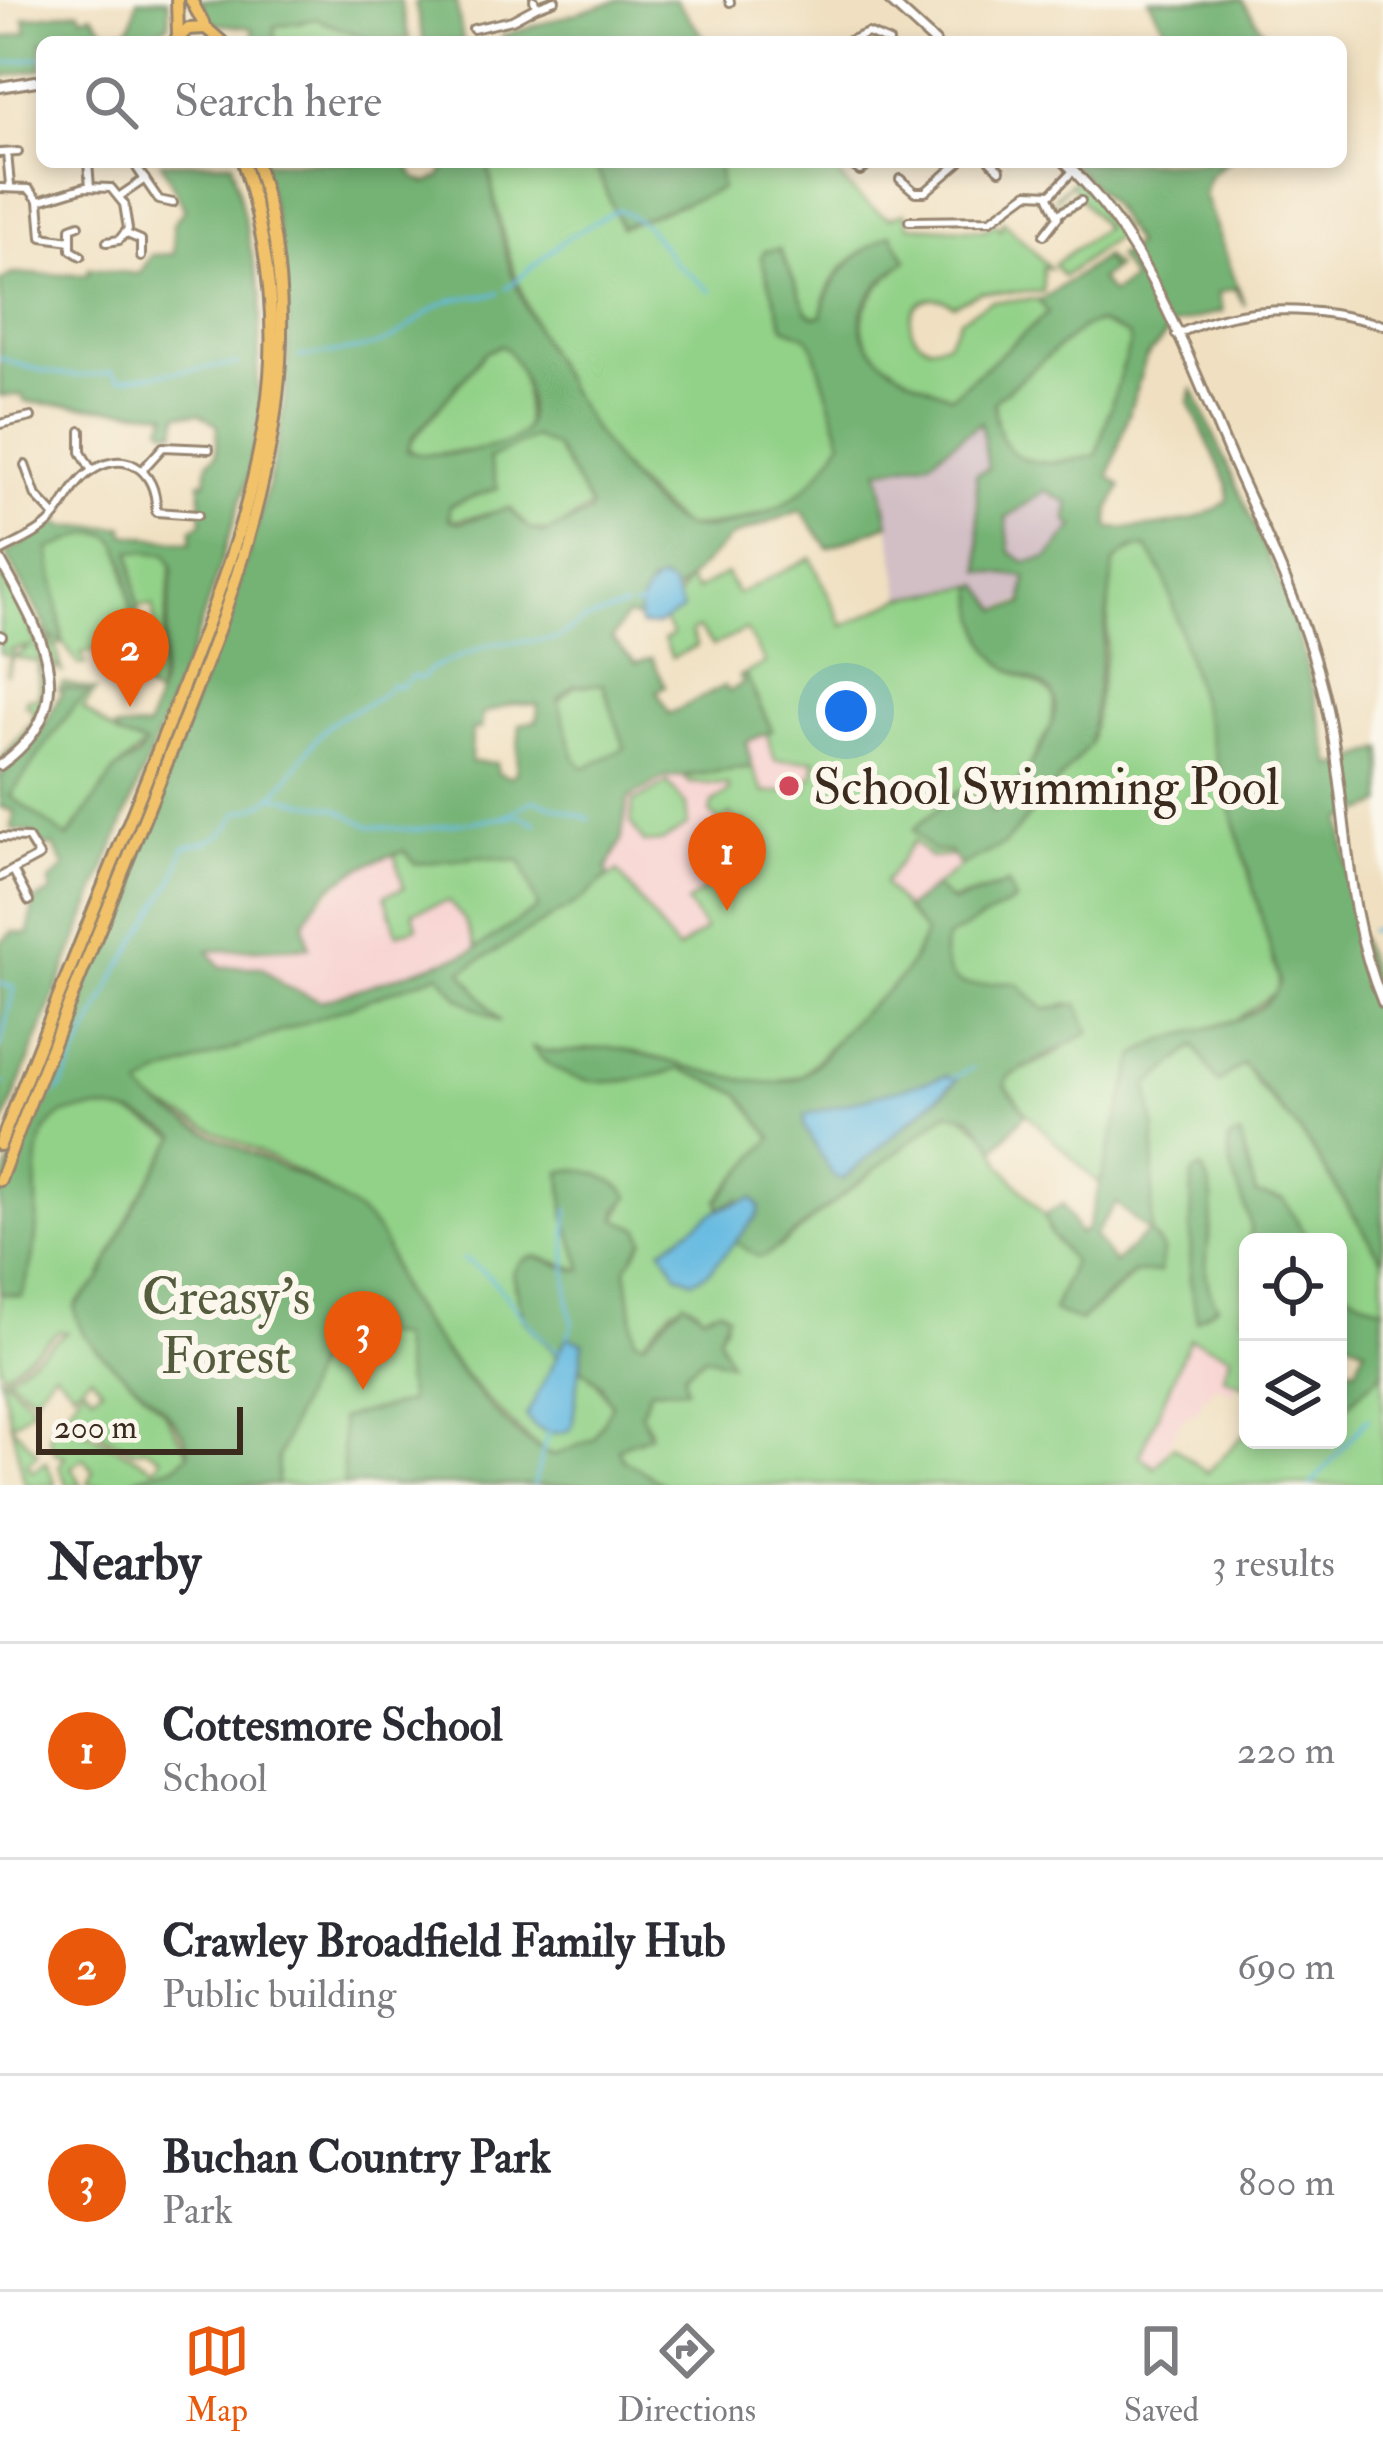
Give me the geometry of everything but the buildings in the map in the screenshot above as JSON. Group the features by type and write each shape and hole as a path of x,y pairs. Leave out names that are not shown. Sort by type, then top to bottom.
{"highway":[{"path":"176,36 177,0"},
{"path":"191,0 215,36"},
{"path":"184,36 206,28"},
{"path":"0,1145 187,676 256,464 268,391 271,319 265,251 244,168"},
{"path":"0,1180 181,727 268,469 281,388 283,309 274,236 257,168"}],"street":[{"path":"473,29 509,21 535,3 555,0"},
{"path":"889,0 928,36"},
{"path":"0,87 36,81"},
{"path":"10,187 4,153 18,152"},
{"path":"89,168 91,187"},
{"path":"900,178 915,192 925,192 953,168"},
{"path":"137,169 159,200 173,202"},
{"path":"909,221 991,220 1028,193 1048,195 1074,170 1120,223 1176,335 1314,656 1334,744 1354,922 1383,1003"},
{"path":"120,196 145,179"},
{"path":"39,201 108,187 120,196 127,234"},
{"path":"0,188 26,188 39,201 42,237 71,241"},
{"path":"1048,195 1058,214"},
{"path":"1044,236 1058,214 1081,201"},
{"path":"79,224 72,226 71,241 73,255 81,256"},
{"path":"107,242 127,234 141,240 141,257"},
{"path":"1176,335 1231,313 1262,309 1342,315 1383,325"},
{"path":"0,424 29,417 28,428"},
{"path":"82,431 82,452 92,471"},
{"path":"143,469 163,447 204,449 200,438"},
{"path":"0,765 40,722 51,677 41,637 0,556 55,516 92,471 115,464 143,469 155,488 155,517 195,515 190,525"},
{"path":"25,465 43,508 55,516"},
{"path":"27,478 36,474"},
{"path":"0,837 28,838 39,856"},
{"path":"0,877 50,850"},
{"path":"13,871 29,902"}],"shaded area":[{"path":"982,422 988,470 981,571 1026,577 1025,600 995,609 980,585 902,598 879,470 929,461"},
{"path":"1047,490 1069,504 1074,527 1048,558 1025,561 1010,552 1006,518"},
{"path":"772,731 895,802 961,866 906,908 926,933 326,1011 265,969 221,967 206,951 309,947 304,923 308,913 367,861 616,808 663,772"},
{"path":"1190,1338 1232,1355 1223,1376 1237,1382 1233,1393 1214,1385 1210,1397 1204,1395 1199,1410 1183,1418 1155,1468 1140,1456"}],"green space":[{"path":"137,0 168,0 169,24 152,36 36,36 36,70 0,77 0,39 27,32 24,18 79,11 82,17 92,14 105,31 126,30"},
{"path":"200,0 400,0 408,36 361,36 317,19 275,26 274,36 253,36 252,28 212,23"},
{"path":"456,0 462,36 423,36 415,3"},
{"path":"619,0 676,0 703,36 502,36"},
{"path":"1149,0 1242,0 1267,36 1170,36"},
{"path":"317,19 361,36 274,36 274,26"},
{"path":"164,168 233,168 261,297 257,386 262,404 248,477 197,636 0,1133 0,943 12,932 29,934 33,902 51,892 50,881 65,867 53,845 44,847 30,832 12,830 14,811 0,807 0,775 32,749 64,688 90,692 75,705 10,796 68,838 116,770 138,757 145,745 118,736 115,729 148,728 160,688 173,568 166,554 131,551 142,650 137,651 125,564 112,537 95,533 49,549 63,642 52,638 6,554 57,522 64,527 124,527 124,534 191,543 192,529 202,523 200,482 206,482 208,462 216,455 218,426 200,414 178,414 176,431 166,430 162,426 168,413 0,396 0,281 12,274 88,275 89,269 139,274 152,255 174,254 173,224 185,209"},
{"name":"Creasy's Forest","path":"262,168 410,168 415,178 427,183 440,177 445,168 489,168 512,272 528,312 587,419 637,487 662,512 684,526 716,527 764,514 791,499 813,480 842,441 813,346 807,337 784,327 761,258 764,251 780,249 808,313 815,317 822,315 831,287 846,266 891,234 907,260 879,283 865,305 861,324 867,342 901,372 952,396 1048,313 1039,301 1104,258 1112,270 1100,279 1111,294 1132,280 1117,257 1135,244 1112,206 1077,168 1219,168 1209,176 1204,195 1245,306 1235,288 1218,293 1223,311 1174,325 1146,358 1109,476 1121,486 1109,510 1109,528 1172,524 1203,515 1228,500 1228,485 1189,402 1193,389 1291,608 1333,767 1383,749 1383,804 1342,820 1354,922 1383,1003 1383,1261 1305,1138 1243,1064 1218,1083 1195,1046 1148,1086 1155,1130 1151,1234 1163,1250 1160,1272 1133,1273 1080,1321 1053,1311 1073,1262 1050,1233 1044,1215 1063,1204 1079,1234 1087,1230 1135,1057 1171,1038 1254,1011 1280,983 1165,578 1147,548 1132,548 1114,562 1090,744 1005,844 961,866 949,852 932,851 913,830 959,790 994,812 1037,754 1053,718 1055,702 1050,691 1000,661 986,643 979,621 975,586 981,585 999,610 1023,604 1026,577 981,571 976,474 988,469 981,422 929,461 879,470 889,524 828,548 801,510 731,537 676,592 663,580 650,584 638,618 626,616 612,639 636,663 652,658 665,686 657,691 669,714 725,686 729,692 743,683 740,676 745,674 772,731 746,742 752,767 665,778 628,799 621,841 606,870 609,875 581,900 462,971 500,1022 459,998 439,974 159,1076 141,1088 167,1111 308,1180 361,1214 380,1236 404,1296 450,1361 515,1431 553,1456 594,1439 612,1405 601,1385 581,1368 583,1343 564,1342 558,1356 524,1320 513,1273 528,1258 583,1270 565,1217 561,1172 589,1172 617,1184 630,1197 618,1208 616,1219 640,1229 644,1240 626,1268 635,1339 644,1342 684,1301 703,1315 719,1308 728,1314 718,1337 730,1363 705,1356 684,1373 686,1389 650,1389 641,1413 650,1435 618,1448 623,1459 665,1485 344,1485 341,1418 409,1402 399,1337 382,1335 373,1309 362,1308 331,1323 278,1458 277,1485 116,1485 177,1465 189,1454 168,1414 91,1343 79,1325 75,1306 99,1281 134,1206 177,1136 120,1111 81,1110 50,1124 38,1154 36,1234 22,1297 0,1293 0,1203 6,1175 223,624 262,507 280,428 288,358 280,245","holes":["1098,322 1128,335 1130,343 1096,456 1041,462 1013,453 1003,441 994,401 1081,328","501,345 515,360 527,397 524,430 503,443 468,452 407,451 413,437 485,353","534,437 556,448 591,507 588,514 543,534 529,529 508,508 460,523 449,519 450,505 498,488 489,459","1046,490 1069,504 1067,521 1074,527 1048,558 1025,562 1010,552 1006,518","603,684 625,748 584,768 575,759 558,699 574,686","511,704 538,705 537,721 520,724 516,773 509,777 498,773 496,763 471,762 472,729 481,729 483,714","405,851 415,864 480,857 521,861 538,908 469,953 322,1001 284,986 262,967 221,967 208,951 309,947 304,923 322,896 347,876","1116,1203 1148,1232 1114,1263 1094,1236"]},
{"path":"489,168 597,168 622,227 720,189 718,168 834,168 874,208 890,218 905,213 909,226 985,230 995,224 1000,230 1003,221 1050,268 1043,267 1043,292 981,292 953,305 929,298 910,319 917,338 929,346 948,342 960,319 991,301 1044,299 1105,256 1116,267 1112,270 1104,259 1048,299 1040,301 1048,313 952,396 900,373 868,343 862,326 866,306 907,260 891,235 872,246 836,275 823,309 825,338 844,411 842,440 832,464 815,484 766,512 685,527 610,454 579,410 530,314"},
{"path":"596,168 719,168 721,189 621,227"},
{"path":"1076,179 1120,228 1119,235 1063,277 1054,264 1104,228 1077,194 1067,207 1058,206 1077,191 1070,184 1055,199 1056,195"},
{"path":"1101,323 1128,335 1130,343 1096,456 1041,462 1014,453 997,425 994,401 1086,324"},
{"path":"501,345 520,370 526,426 556,448 592,507 551,532 529,529 511,509 452,521 447,507 497,488 485,449 420,455 406,448 485,353"},
{"path":"91,532 112,536 121,546 137,651 103,656 99,650 81,653 86,664 79,665 63,643 56,646 63,674 58,666 55,670 42,629 53,647 52,638 63,641 48,548"},
{"path":"1138,547 1150,549 1162,567 1278,962 1279,990 1224,1028 1258,1086 1299,1130 1383,1261 1383,1309 1347,1291 1347,1233 1239,1233 1239,1383 1223,1376 1231,1355 1190,1338 1140,1456 1155,1468 1173,1446 1207,1473 1239,1439 1239,1449 1347,1449 1347,1405 1383,1371 1383,1485 665,1485 623,1459 618,1448 625,1440 640,1441 650,1429 641,1414 650,1389 684,1389 684,1373 706,1356 730,1363 718,1337 726,1323 713,1310 703,1315 689,1303 673,1308 643,1342 635,1339 626,1268 635,1227 616,1219 626,1201 595,1173 562,1185 565,1217 583,1270 535,1256 513,1273 528,1320 599,1386 612,1406 604,1427 588,1443 569,1452 546,1454 453,1362 406,1298 383,1241 371,1225 320,1185 141,1094 129,1078 396,987 550,917 618,871 677,950 705,930 687,903 728,871 726,864 746,854 742,847 751,835 745,821 738,825 730,814 720,823 710,812 712,803 729,791 728,785 690,783 684,777 752,767 764,793 807,790 805,779 812,778 815,760 775,761 767,735 772,730 745,674 765,663 746,630 713,646 698,628 691,632 697,646 672,658 664,640 673,635 664,622 688,580 696,590 726,574 737,594 811,558 843,626 902,598 975,586 984,629 1000,659 1055,699 1050,727 1023,778 1090,744 1106,652 1111,571 1117,558","holes":["914,841 930,858 953,856 961,866 934,887 947,902 1007,884 1014,901 947,938 942,958 945,972 966,985 1023,992 1045,1010 1069,1003 1060,1052 1009,1076 1005,1085 1026,1113 1159,1242 1134,1274 1080,1321 1053,1310 1073,1262 1050,1233 1044,1215 1002,1166 990,1137 956,1110 937,1118 778,1248 736,1241 723,1192 771,1142 774,1083 803,1075 853,1021 899,985 926,933 884,884"]},
{"path":"131,550 166,554 172,562 157,697 141,686 147,671 136,661 138,654 157,649 153,606 137,606"},
{"path":"0,568 25,617 42,675 37,662 15,657 31,646 10,650 14,653 6,675 11,657 0,653"},
{"path":"38,668 42,676 37,717 24,740 0,760 33,720 31,706 25,705 27,698 39,698"},
{"path":"63,683 96,690 83,708 118,736 146,745 116,770 67,838 9,795 75,705 90,693 58,690"},
{"path":"603,684 625,748 584,768 575,759 557,704 574,686"},
{"path":"668,783 686,805 688,825 661,842 644,843 631,823 633,802"},
{"path":"405,851 415,864 480,857 521,861 538,908 477,949 464,919 448,901 413,912 417,927 397,934 385,895 404,888 394,854"},
{"path":"1008,884 1015,901 947,938 944,956 952,977 967,985 1018,984 1045,1010 1077,1004 1090,1032 1009,1076 1005,1085 1026,1113 996,1148 971,1117 948,1112 767,1255 758,1257 735,1242 739,1199 720,1208 718,1200 772,1138 739,1093 681,1069 621,1081 582,1079 546,1062 531,1046 554,1052 622,1049 764,1082 800,1077 910,964 925,933 905,909 934,887 953,903","holes":["946,1076 953,1085 843,1179 841,1109"]},
{"path":"119,1108 177,1137 134,1206 99,1281 76,1303 83,1334 164,1412 189,1454 155,1475 101,1485 88,1485 93,1471 84,1458 71,1467 82,1485 67,1485 59,1466 65,1456 55,1453 49,1438 56,1416 155,1468 161,1457 144,1448 133,1451 101,1434 103,1429 95,1424 91,1428 65,1413 84,1386 93,1395 102,1388 91,1375 74,1391 54,1371 34,1397 7,1377 67,1332 59,1331 5,1374 0,1367 0,1293 21,1297 27,1279 36,1231 38,1147 50,1122 74,1109"},
{"path":"1240,1135 1256,1194 1284,1200 1304,1233 1251,1233 1231,1167 1229,1140"},
{"path":"1201,1168 1212,1200 1206,1274 1218,1305 1197,1320 1190,1280 1192,1174"},
{"path":"371,1286 421,1357 580,1485 241,1485 314,1291"},
{"path":"1347,1291 1383,1309 1383,1371 1347,1405 1347,1365 1356,1369 1365,1348 1347,1340"},
{"path":"0,1375 31,1402 31,1409 11,1425"},
{"path":"11,1425 38,1453 27,1464 33,1471 46,1462 56,1485 25,1485"}],"water":[{"path":"660,580 672,586 683,610 657,625 641,626 642,600"},
{"path":"946,1076 957,1080 843,1179 834,1177 804,1126 805,1115"},
{"path":"753,1198 760,1207 758,1215 709,1272 693,1281 677,1274 662,1249 717,1210"},
{"path":"568,1336 583,1343 572,1428 546,1432 526,1416"}],"waterway":[{"path":"0,64 36,58"},
{"path":"506,289 564,240 618,209 646,225 675,263 711,291"},
{"path":"299,357 380,344 444,303 499,293"},
{"path":"0,358 71,375 110,371 120,379 238,364"},
{"path":"633,607 641,606"},
{"path":"45,1097 60,1090 117,973 175,877 184,847 216,837 237,812 267,801 329,725 379,697 391,684 400,687 412,676 421,679 431,668 492,644 557,639 581,622 625,607"},
{"path":"273,796 338,809 369,826 416,830 500,818 535,800 590,819"},
{"path":"505,817 520,815 537,824"},
{"path":"1369,931 1383,926"},
{"path":"0,983 14,988 0,1048"},
{"path":"953,1078 973,1068"},
{"path":"0,1082 4,1084"},
{"path":"568,1209 567,1269 573,1323 568,1336"},
{"path":"462,1259 489,1277 534,1330 560,1352"},
{"path":"1311,1485 1368,1418"},
{"path":"534,1485 548,1431"}],"place":[{"name":"Crawley Broadfield Family Hub","path":"130,707"},
{"name":"School Swimming Pool","path":"789,786"},
{"name":"Cottesmore School","path":"727,911"},
{"name":"Buchan Country Park","path":"363,1390"}]}
